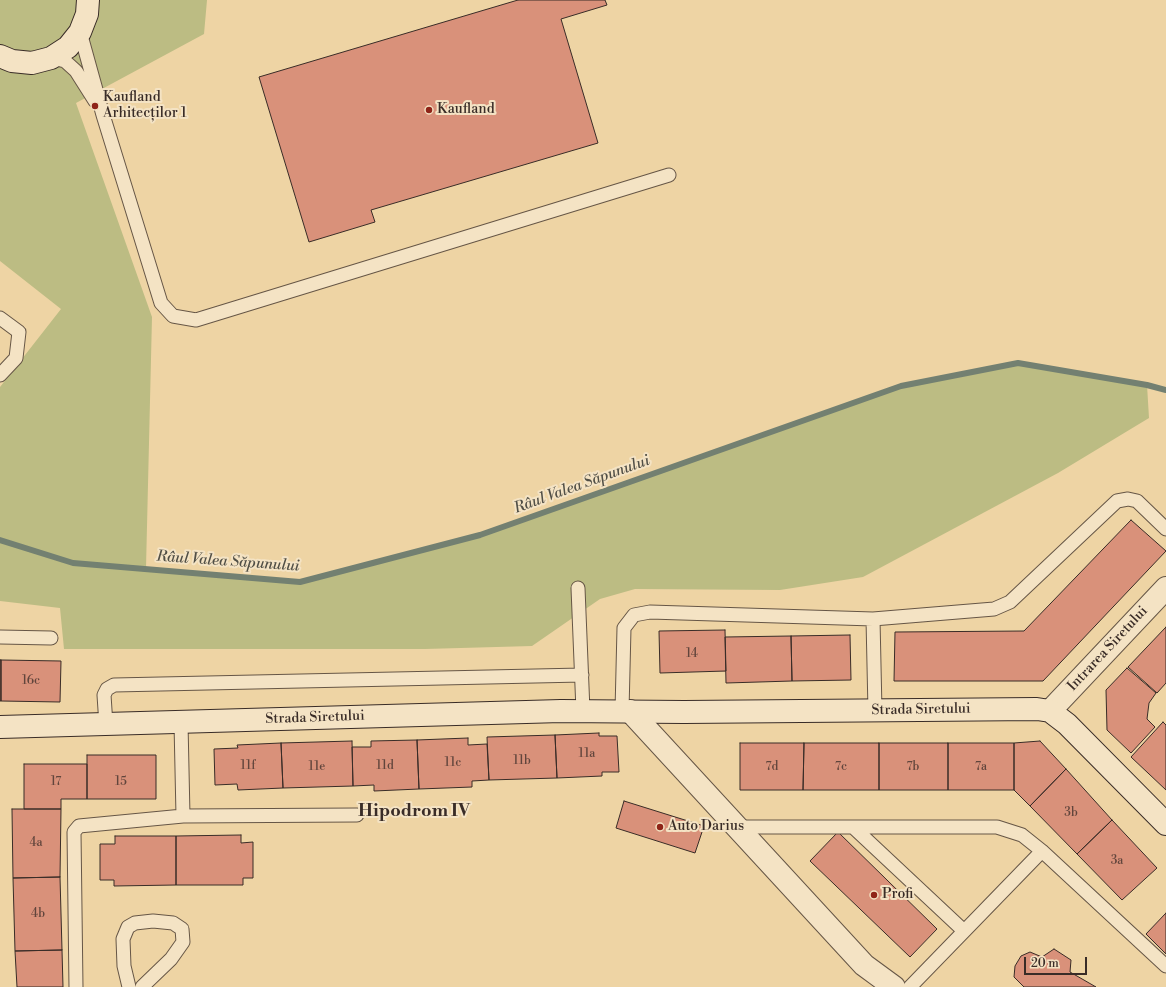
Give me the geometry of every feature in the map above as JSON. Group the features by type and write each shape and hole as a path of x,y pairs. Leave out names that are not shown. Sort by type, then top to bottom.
{"street":[{"path":"0,56 12,61 32,63 51,58 68,48 88,12"},
{"name":"Intrarea Siretului","path":"1050,711 1166,588"},
{"name":"Strada Siretului","path":"0,727 583,711 875,711 1037,709 1050,711"},
{"path":"626,711 864,965 894,987"},
{"path":"1050,711 1067,724 1166,824"}],"lane":[{"path":"88,12 103,115 161,303 174,316 196,320 669,175"},
{"path":"51,58 65,61 76,71 103,115"},
{"path":"0,318 20,332 16,358 0,375"},
{"path":"626,711 624,628 634,615 650,612 873,619 994,609 1010,602 1117,501 1128,499 1137,501 1166,529"},
{"path":"578,588 583,711"},
{"path":"873,619 875,711"},
{"path":"0,637 51,638"},
{"path":"106,725 104,695 107,689 114,685 582,676"},
{"path":"181,723 183,816"},
{"path":"76,987 74,832 78,826 183,816 357,815"},
{"path":"853,827 964,931"},
{"path":"737,828 997,827 1022,835 1042,850 1166,966"},
{"path":"910,987 1042,850"},
{"path":"128,987 124,966 123,939 128,927 136,923 153,921 174,923 182,929 183,942 171,958 142,987"}],"green space":[{"path":"0,0 207,0 204,34 76,103 152,317 146,568 300,582 480,535 901,386 1018,363 1147,385 1149,418 1058,473 863,577 780,590 635,589 600,599 532,646 425,649 64,649 60,608 0,601 0,387 61,309 0,261"}],"building":[{"name":"Kaufland","path":"518,0 605,0 607,5 561,19 598,143 371,210 375,222 309,242 259,77"},
{"path":"1131,520 1166,551 1043,681 894,681 895,632 1024,631"},
{"path":"1166,627 1166,683 1157,693 1128,667"},
{"path":"725,630 726,671 660,673 659,631"},
{"path":"850,635 851,680 792,681 791,636"},
{"path":"791,636 792,681 726,683 725,637"},
{"path":"1,660 1,701 0,701"},
{"path":"1,660 61,661 60,702 1,701"},
{"path":"1127,668 1156,693 1149,703 1147,719 1155,727 1131,753 1107,730 1106,690"},
{"path":"1163,722 1166,725 1166,790 1131,757"},
{"path":"599,733 599,736 617,736 619,772 602,772 602,776 557,778 555,735"},
{"path":"555,735 557,778 489,780 487,737"},
{"path":"468,738 468,745 487,744 489,780 472,781 472,787 419,789 417,740"},
{"path":"417,740 419,789 374,791 374,785 353,786 352,747 371,747 371,741"},
{"path":"352,741 353,786 283,788 281,743"},
{"path":"1040,741 1066,769 1030,806 1014,790 1014,743"},
{"path":"281,743 283,788 238,790 237,784 215,785 214,749 238,748 237,745"},
{"path":"740,743 804,743 803,790 740,790"},
{"path":"804,743 879,743 879,790 803,790"},
{"path":"879,743 948,743 948,790 879,790"},
{"path":"948,743 1014,743 1014,790 948,790"},
{"path":"87,755 156,755 156,799 87,799"},
{"path":"24,764 87,764 87,799 61,799 61,809 24,809"},
{"path":"1066,769 1112,820 1077,854 1030,806"},
{"name":"Auto Darius","path":"624,801 704,826 695,853 616,828"},
{"path":"12,809 61,809 60,877 13,878"},
{"path":"1112,820 1157,868 1122,900 1077,854"},
{"name":"Profi","path":"838,832 937,929 910,957 810,861"},
{"path":"241,835 241,843 253,842 253,878 243,878 243,885 176,885 176,836"},
{"path":"115,836 176,836 176,885 114,886 114,880 100,880 100,844 115,844"},
{"path":"60,877 62,950 15,951 13,878"},
{"path":"1166,913 1166,954 1146,934"},
{"path":"1054,949 1071,960 1070,972 1096,987 1024,987 1014,977 1015,966 1021,956 1030,952 1042,957"},
{"path":"62,950 63,987 17,987 15,951"}],"waterway":[{"name":"Râul Valea Săpunului","path":"0,540 73,563 300,582 480,535 901,386 1018,363 1147,385 1166,390"}],"place":[{"name":"Kaufland Arhitecților 1","path":"95,106"},
{"name":"Kaufland","path":"429,110"},
{"name":"Auto Darius","path":"660,827"},
{"name":"Profi","path":"874,895"}],"district":[{"name":"Hipodrom IV","path":"414,812"}]}
